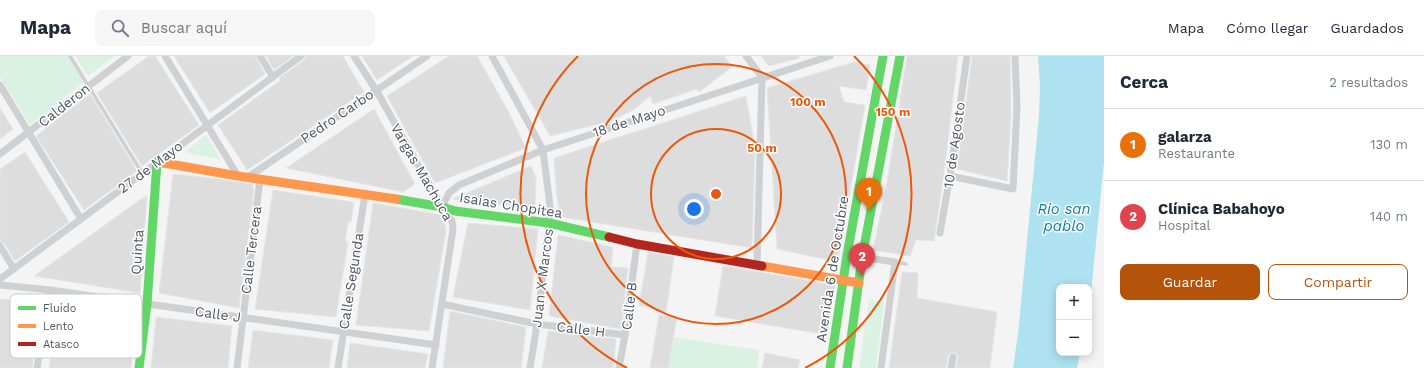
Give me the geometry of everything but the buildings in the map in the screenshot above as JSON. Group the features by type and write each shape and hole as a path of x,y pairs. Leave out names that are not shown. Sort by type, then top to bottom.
{"street":[{"name":"Calderon","path":"0,154 128,56"},
{"path":"165,56 238,176"},
{"path":"260,56 273,77"},
{"name":"27 de Mayo","path":"0,279 301,56"},
{"name":"Vargas Machuca","path":"354,56 376,90 442,207 452,221 453,229 432,368"},
{"name":"Pedro Carbo","path":"248,178 427,56"},
{"name":"Juan X Marcos","path":"492,56 543,150 550,206 537,324 530,368"},
{"path":"746,56 762,77 757,265"},
{"name":"18 de Mayo","path":"442,207 449,193 459,184 543,150 762,77 830,56"},
{"name":"Avenida 6 de Octubre","path":"830,368 847,255 883,56"},
{"name":"Avenida 6 de Octubre","path":"847,368 862,258 900,56"},
{"name":"10 de Agosto","path":"940,234 967,56"},
{"path":"950,176 1013,189 1017,107 1015,56"},
{"path":"0,85 81,219"},
{"name":"Isaias Chopitea","path":"157,162 260,180 365,194 442,207 455,211 549,223 637,244 859,283"},
{"name":"Quinta","path":"142,344 147,304 157,162"},
{"name":"Calle Tercera","path":"237,368 260,180"},
{"name":"Calle Segunda","path":"338,368 365,194"},
{"name":"Calle B","path":"620,368 637,244"},
{"path":"0,246 14,269"},
{"path":"847,255 895,262 882,368"},
{"name":"Calle J","path":"0,285 78,294"},
{"path":"49,294 50,290"},
{"name":"Calle J","path":"142,303 436,345"},
{"name":"Calle H","path":"442,304 537,324 625,334"},
{"path":"37,368 39,358"},
{"name":"Quinta","path":"139,368 140,358"},
{"path":"951,368 952,358"}],"lane":[{"path":"70,56 142,173"},
{"path":"895,262 906,264"}],"green space":[{"path":"0,56 68,56 84,82 30,125 0,77"},
{"path":"75,56 115,56 88,76"},
{"path":"206,135 221,160 185,152"},
{"path":"869,299 884,302 876,368 859,368"},
{"path":"673,337 759,350 757,368 668,368"}],"water":[{"name":"Rio san pablo","path":"1038,56 1104,56 1104,162 1092,284 1056,284 1056,356 1079,356 1077,368 1013,368 1018,334 1039,116 1040,86"}],"traffic: fast":[{"path":"830,368 847,255 883,56"},
{"path":"847,368 862,258 900,56"},
{"path":"142,344 147,304 157,162 164,163"},
{"path":"396,199 442,207 455,211 549,223 609,237"},
{"path":"139,368 140,358"}],"traffic: slow":[{"path":"164,163 238,176 396,199"},
{"path":"762,266 859,283"}],"traffic: jam":[{"path":"609,237 637,244 762,266"}],"place":[{"name":"galarza","path":"869,211"},
{"name":"Clínica Babahoyo","path":"862,276"}]}
